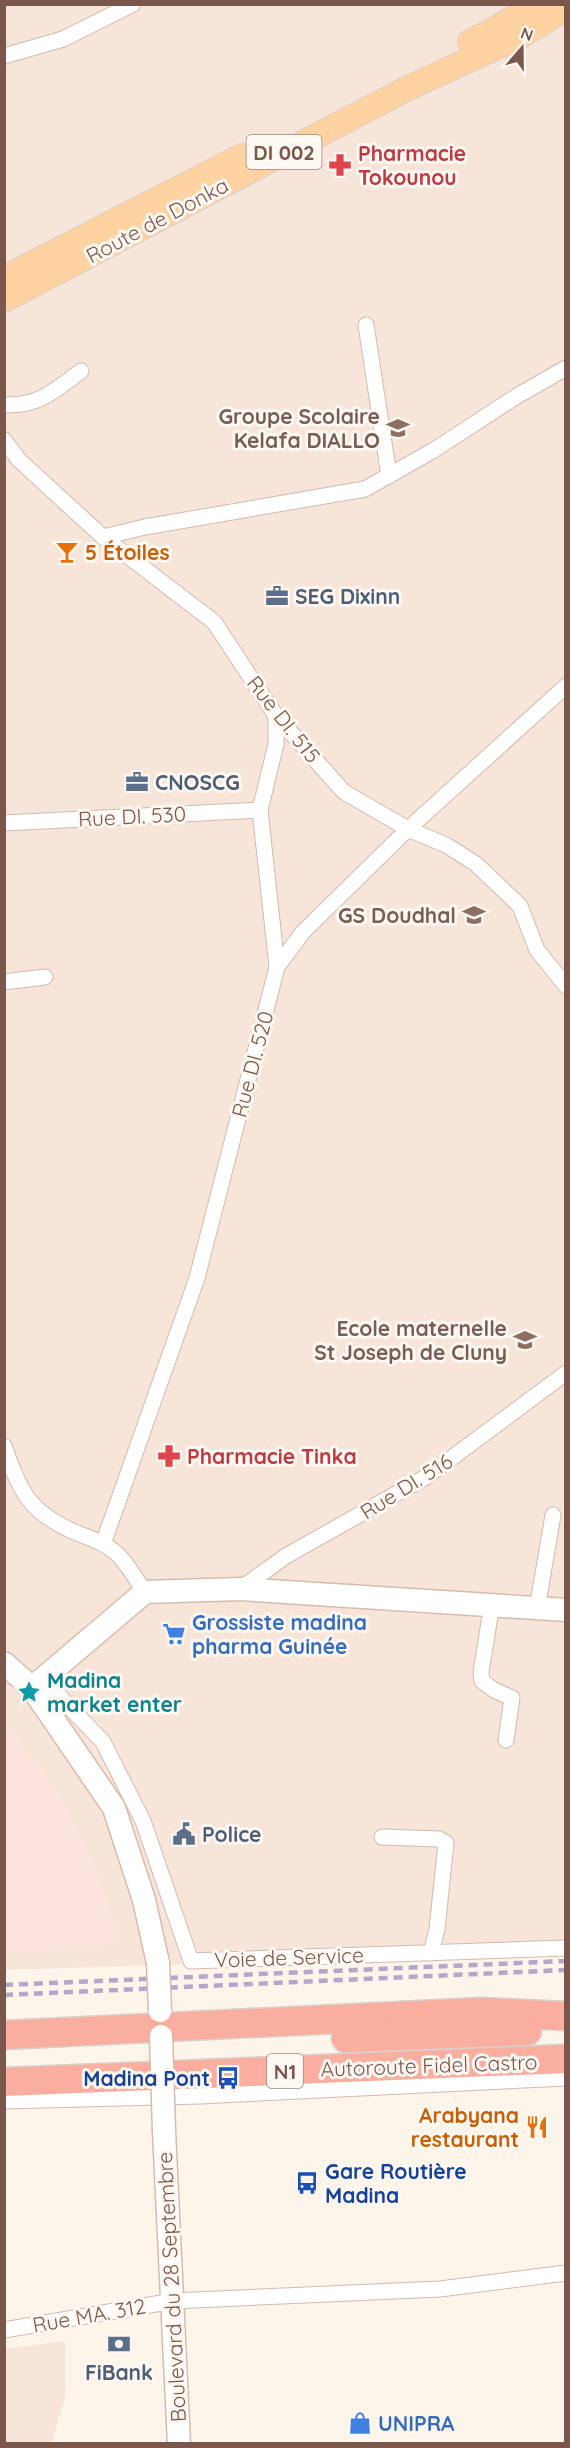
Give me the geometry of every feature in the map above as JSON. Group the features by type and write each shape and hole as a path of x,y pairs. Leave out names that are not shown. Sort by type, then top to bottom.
{"highway":[{"path":"4,2035 160,2024 481,2012 566,2016"},
{"name":"Autoroute Fidel Castro","path":"4,2052 566,2030"},
{"name":"Autoroute Fidel Castro","path":"4,2082 566,2059"}],"main road":[{"name":"Route de Donka","path":"4,278 270,141 492,31 535,4"},
{"name":"Route de Donka","path":"4,300 406,89 521,36 566,8"},
{"path":"4,1663 39,1682 145,1592 240,1588 566,1610"},
{"name":"Boulevard du 28 Septembre","path":"39,1682 114,1808 144,1900 158,1963 179,2444"}],"street":[{"path":"4,56 63,39 133,4"},
{"path":"366,325 389,477"},
{"path":"103,537 145,527 365,489 434,450 517,396 566,368"},
{"path":"4,405 44,399 81,371"},
{"name":"Rue DI. 515","path":"4,440 19,460 103,537 214,622 276,716 344,792 408,829 446,846 476,864 520,906 537,950 566,986"},
{"name":"Rue DI. 520","path":"103,1544 197,1278 277,967 303,932 408,829 566,686"},
{"path":"276,716 276,744 260,810 277,967"},
{"name":"Rue DI. 530","path":"4,823 260,810"},
{"path":"4,982 45,977"},
{"name":"Rue DI. 516","path":"240,1588 286,1556 426,1477 566,1373"},
{"path":"4,1446 18,1485 34,1507 54,1523 103,1544 121,1557 145,1592"},
{"path":"537,1609 553,1515"},
{"path":"492,1604 481,1672 482,1681 494,1690 512,1698 506,1740"},
{"name":"Voie de Service","path":"39,1682 62,1699 103,1743 143,1821 191,1961 566,1948"},
{"path":"382,1837 439,1839 446,1843 437,1929 431,1953"},
{"path":"4,2101 200,2096 566,2078"},
{"name":"Rue MA. 312","path":"4,2330 173,2301 440,2289 566,2273"}],"shaded area":[{"path":"4,5 565,5 565,1952 5,1970"},
{"path":"4,1722 61,1798 95,1866 113,1923 114,1944 5,1952"},
{"path":"65,2341 65,2398 51,2443 5,2443 5,2349"}],"railway":[{"path":"4,1985 566,1961"},
{"path":"4,1995 566,1970"}],"place":[{"name":"Pharmacie Tokounou","path":"340,165"},
{"name":"Groupe Scolaire Kelafa DIALLO","path":"398,428"},
{"name":"5 Étoiles","path":"67,552"},
{"name":"SEG Dixinn","path":"277,596"},
{"name":"CNOSCG","path":"137,782"},
{"name":"GS Doudhal","path":"474,915"},
{"name":"Ecole maternelle St Joseph de Cluny","path":"525,1340"},
{"name":"Pharmacie Tinka","path":"169,1456"},
{"name":"Grossiste madina pharma Guinée","path":"174,1634"},
{"name":"Madina market enter","path":"29,1692"},
{"name":"Police","path":"184,1834"},
{"name":"Madina Pont","path":"228,2078"},
{"name":"Arabyana restaurant","path":"537,2127"},
{"name":"Gare Routière Madina","path":"307,2183"},
{"name":"FiBank","path":"119,2344"},
{"name":"UNIPRA","path":"360,2423"}]}
